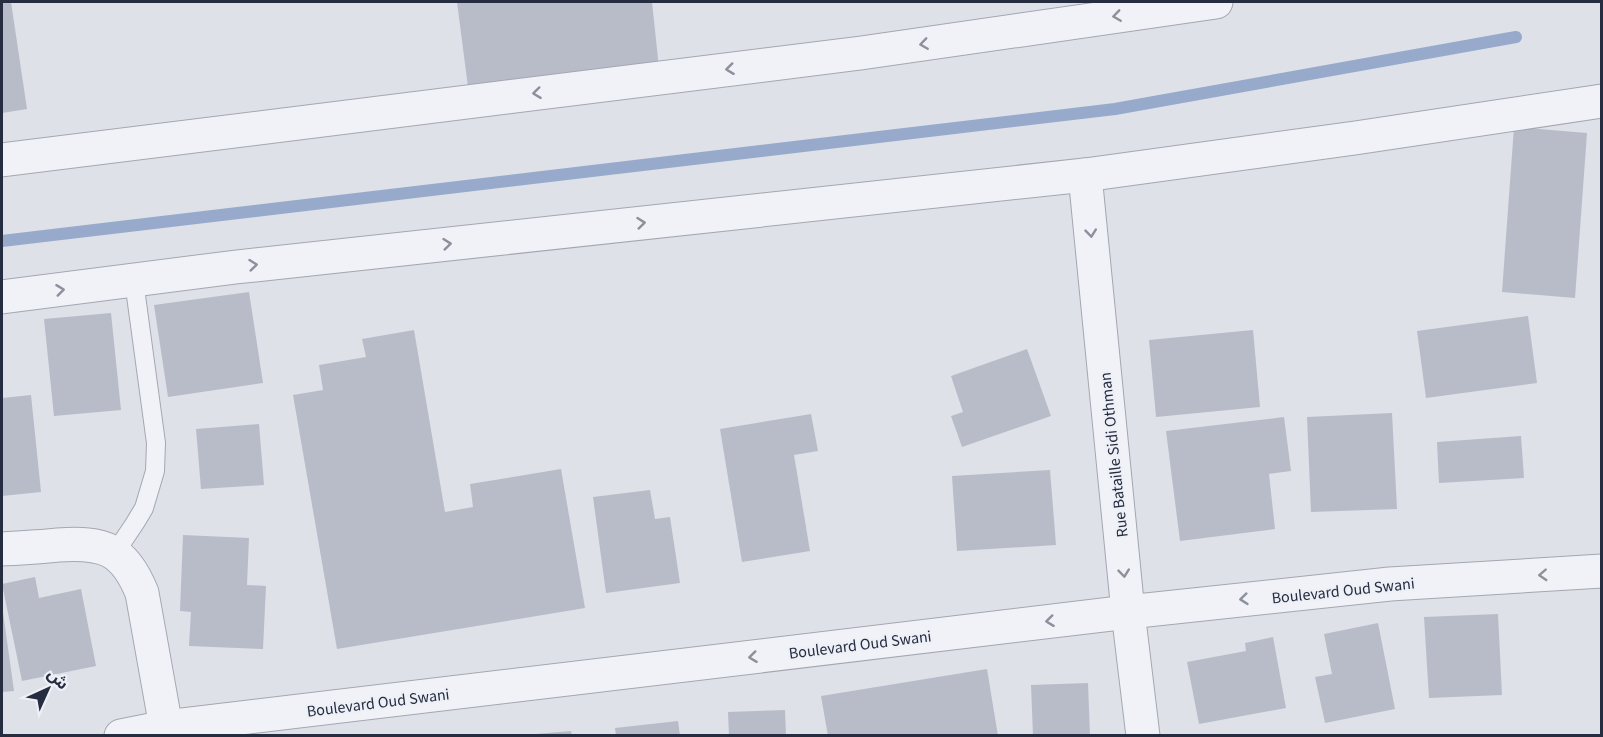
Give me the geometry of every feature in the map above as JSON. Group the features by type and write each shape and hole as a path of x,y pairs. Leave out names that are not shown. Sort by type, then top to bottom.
{"street":[{"path":"2,160 861,53 1216,2"},
{"path":"2,297 248,266 1085,175 1602,101"},
{"name":"Rue Bataille Sidi Othman","path":"1085,175 1128,612 1143,735"},
{"path":"2,549 85,543 103,546 115,553 132,573 142,593 166,727"},
{"name":"Boulevard Oud Swani","path":"121,735 166,727 1128,612 1390,584 1602,571"}],"lane":[{"path":"115,553 144,508 155,471 156,443 135,281"}],"building":[{"path":"2,2 11,2 27,109 2,113"},
{"path":"457,2 652,2 659,68 468,87"},
{"path":"1514,127 1587,133 1575,298 1502,292"},
{"path":"249,292 263,383 168,397 154,305"},
{"path":"111,313 121,410 54,416 44,319"},
{"path":"1528,316 1537,383 1426,398 1417,331"},
{"path":"414,330 445,512 473,507 470,484 561,469 585,608 337,649 293,395 323,390 319,365 366,357 362,339"},
{"path":"1253,330 1260,407 1156,417 1149,340"},
{"path":"1027,349 1051,416 962,447 951,416 963,412 951,376"},
{"path":"31,395 41,492 2,496 2,398"},
{"path":"1392,413 1397,509 1311,512 1307,417"},
{"path":"811,414 818,451 794,455 810,551 742,562 720,429"},
{"path":"1284,417 1291,471 1269,474 1275,529 1180,541 1166,431"},
{"path":"259,424 264,485 201,489 196,429"},
{"path":"1521,436 1524,478 1439,483 1437,442"},
{"path":"1050,470 1056,545 957,551 952,476"},
{"path":"650,490 655,519 670,517 680,583 606,593 593,497"},
{"path":"183,535 249,538 247,585 266,586 263,649 189,646 191,612 180,611"},
{"path":"35,577 39,598 81,589 96,666 22,681 2,584"},
{"path":"2,605 14,691 2,692"},
{"path":"1498,614 1502,695 1429,698 1424,617"},
{"path":"1378,623 1395,709 1325,723 1315,677 1332,674 1324,634"},
{"path":"1273,637 1286,708 1199,724 1187,662 1246,651 1245,643"},
{"path":"987,669 998,736 828,736 821,696"},
{"path":"1088,683 1090,736 1033,736 1031,685"},
{"path":"785,710 786,736 729,736 728,712"},
{"path":"678,721 680,736 616,736 615,728"},
{"path":"571,731 572,736 536,736 536,734"}],"waterway":[{"path":"2,241 1115,109 1516,37"}]}
